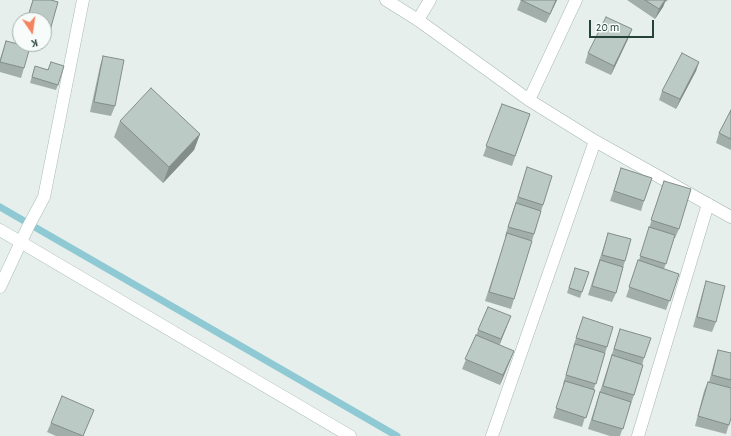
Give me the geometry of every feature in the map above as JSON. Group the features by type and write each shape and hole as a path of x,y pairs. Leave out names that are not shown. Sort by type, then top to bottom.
{"street":[{"path":"0,287 44,197 83,0"},
{"path":"386,0 418,20 528,100 595,141 730,215"},
{"path":"418,20 430,0"},
{"path":"528,100 576,0"},
{"path":"492,436 595,141"},
{"path":"638,436 708,204"},
{"path":"0,230 350,436"}],"building":[{"path":"33,0 51,0 58,2 52,23 52,12 29,12"},
{"path":"521,0 556,0 550,14"},
{"path":"645,0 665,0 659,9"},
{"path":"606,17 632,29 614,66 588,53"},
{"path":"6,41 12,42 12,52 29,52 24,68 0,62"},
{"path":"682,53 699,62 680,99 662,91"},
{"path":"103,56 124,60 115,106 94,102"},
{"path":"51,62 64,66 58,85 32,77 35,66 48,70"},
{"path":"151,88 200,134 169,167 120,121"},
{"path":"502,104 530,114 515,156 486,146"},
{"path":"731,110 731,139 719,133"},
{"path":"527,167 552,176 543,205 518,197"},
{"path":"621,168 652,178 644,201 614,191"},
{"path":"664,181 691,189 679,229 651,220"},
{"path":"516,203 541,211 534,234 508,227"},
{"path":"649,227 675,235 666,264 640,256"},
{"path":"507,233 532,241 514,299 489,292"},
{"path":"608,233 631,239 625,261 602,255"},
{"path":"600,260 623,267 616,293 592,286"},
{"path":"638,260 679,274 670,301 629,287"},
{"path":"575,268 589,272 582,292 569,288"},
{"path":"706,281 725,286 716,322 697,317"},
{"path":"488,307 511,316 501,339 478,330"},
{"path":"583,317 613,327 607,347 576,338"},
{"path":"620,329 651,338 644,358 614,349"},
{"path":"476,335 514,351 503,375 465,359"},
{"path":"575,344 605,353 596,384 566,375"},
{"path":"718,350 731,353 731,380 712,375"},
{"path":"612,355 643,365 634,395 603,386"},
{"path":"565,381 595,390 586,418 556,408"},
{"path":"708,382 731,388 731,418 729,425 698,416"},
{"path":"600,392 631,402 623,429 592,420"},
{"path":"62,396 94,410 83,436 51,423"}],"waterway":[{"path":"0,207 397,436"}]}
